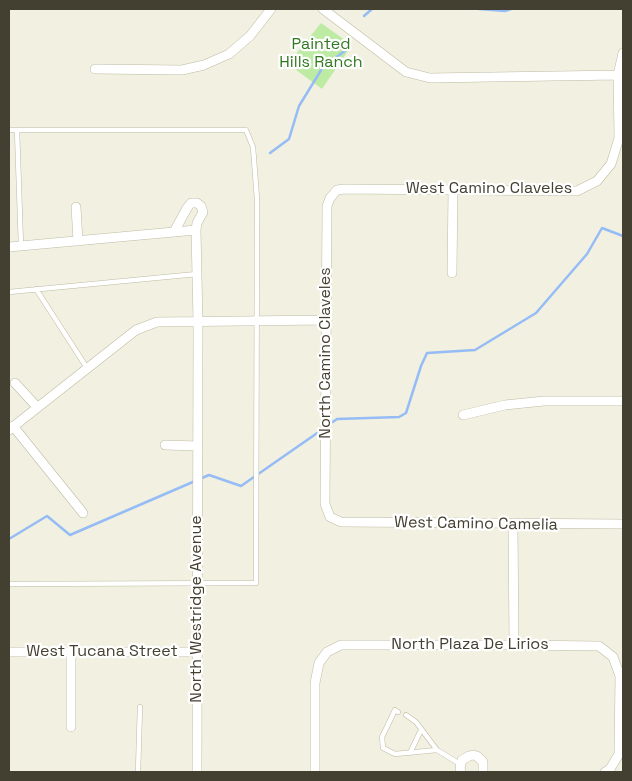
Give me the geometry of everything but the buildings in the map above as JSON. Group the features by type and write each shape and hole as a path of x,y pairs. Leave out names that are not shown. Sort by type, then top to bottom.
{"street":[{"path":"95,69 182,70 204,65 229,54 250,36 271,9"},
{"path":"323,9 334,12 406,72 430,78 618,75"},
{"name":"West Camino Claveles","path":"333,190 577,191 597,181 611,164 619,138 618,75 623,53"},
{"name":"North Camino Claveles","path":"329,520 325,504 327,206 333,190"},
{"path":"452,274 453,190"},
{"name":"North Westridge Avenue","path":"174,232 191,203 197,203 201,206 202,212 196,230 198,322 196,772"},
{"path":"76,207 78,241"},
{"path":"9,247 196,230"},
{"path":"83,513 11,428 37,407 136,330 157,322 326,320"},
{"path":"12,382 37,407"},
{"path":"463,415 505,405 544,401 623,401"},
{"path":"165,445 197,446"},
{"name":"West Camino Camelia","path":"329,520 341,522 623,524"},
{"path":"513,524 514,645"},
{"name":"North Plaza De Lirios","path":"315,772 315,683 319,663 327,652 341,645 599,646 612,657 620,676 619,754 605,772"},
{"name":"West Tucana Street","path":"9,652 196,652"},
{"path":"71,652 71,727"},
{"path":"461,768 465,758 477,756 483,762 483,772"}],"lane":[{"path":"9,130 246,130 253,147 258,199 256,583 9,584"},
{"path":"17,130 21,246"},
{"path":"9,292 197,274"},
{"path":"36,289 87,368"},
{"path":"138,772 140,707"},
{"path":"398,712 396,710 382,737 383,748 395,754 437,750"},
{"path":"406,715 416,722 437,750 461,768"},
{"path":"410,753 421,730"}],"green space":[{"name":"Painted Hills Ranch","path":"321,23 352,45 322,89 288,64"}],"waterway":[{"path":"364,16 372,9"},
{"path":"479,9 505,11 511,9"},
{"path":"270,153 289,139 299,106 323,67 346,50"},
{"path":"327,426 337,419 399,417 406,413 427,353 475,350 536,313 587,254 602,228 623,236"},
{"path":"9,539 47,516 70,535 209,475 241,486 323,429"}]}
